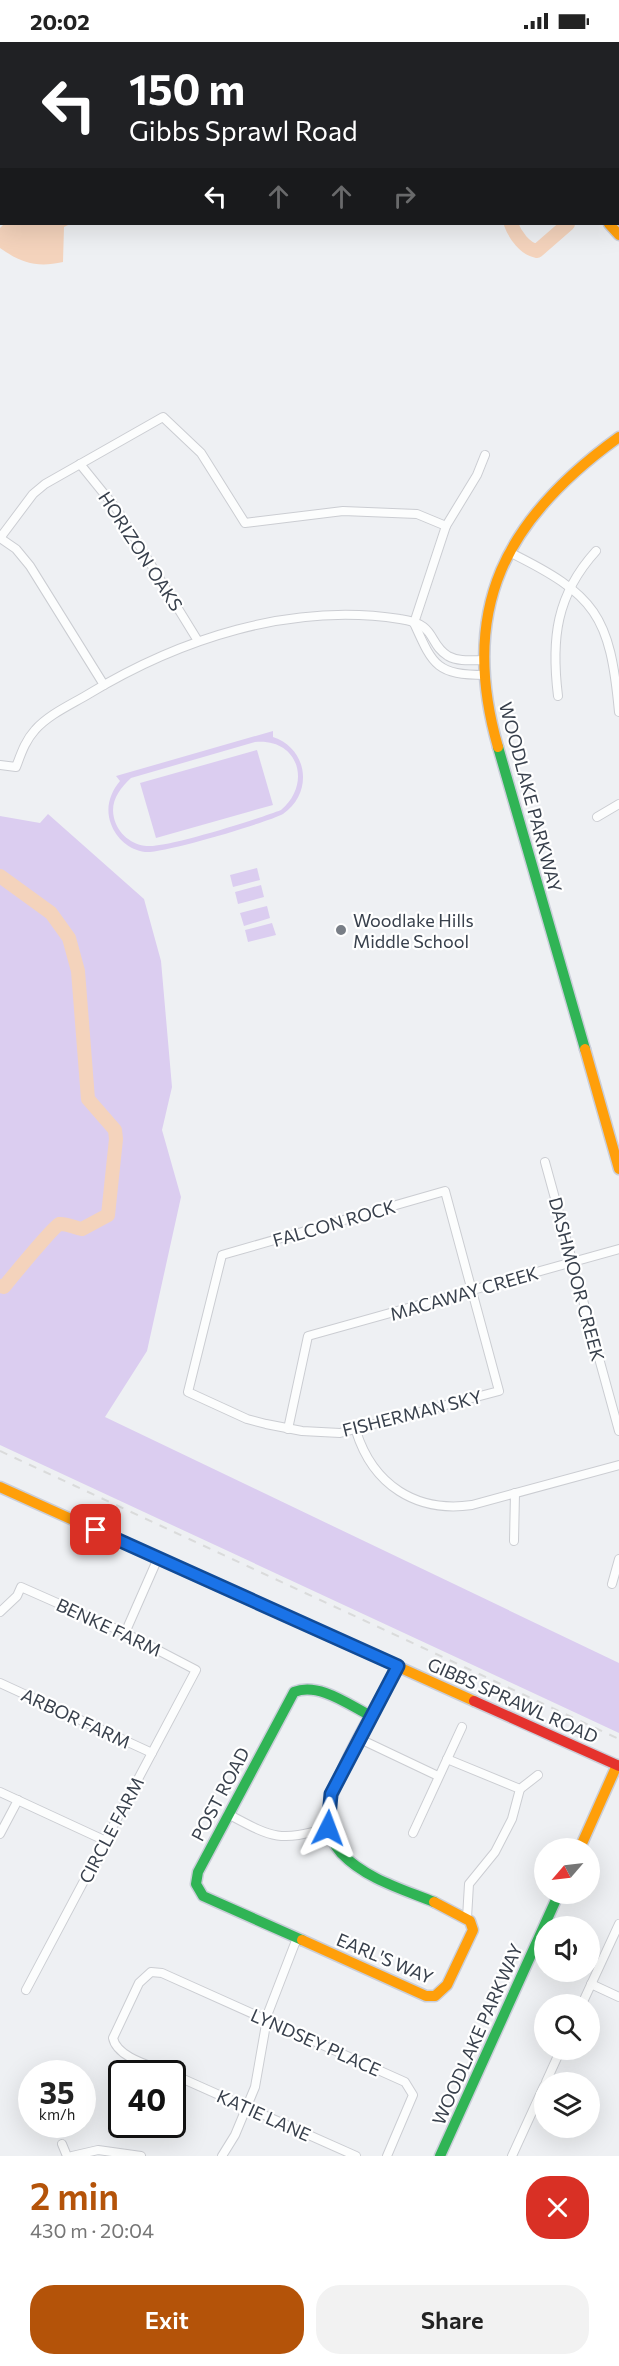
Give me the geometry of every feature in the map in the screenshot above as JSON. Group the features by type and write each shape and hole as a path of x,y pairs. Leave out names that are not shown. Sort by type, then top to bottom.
{"street":[{"path":"104,685 30,566 16,549 0,538 33,494 80,464 163,417 201,453 245,523 307,514 353,512 417,514 447,526"},
{"name":"WOODLAKE PARKWAY","path":"619,437 563,478 532,514 509,552 489,610 484,660 484,675 492,725 619,1169"},
{"path":"484,675 449,673 433,660 414,623 418,603 447,526 477,475 485,455"},
{"name":"HORIZON OAKS","path":"80,464 118,511 198,641"},
{"path":"558,696 554,662 555,642 570,586 578,572 596,551"},
{"path":"509,552 570,586 592,609 605,630 613,656 619,712"},
{"path":"0,765 16,766 35,729 104,685 165,653 252,626 303,618 352,616 392,618 414,623 430,631 442,651 462,660 484,660"},
{"path":"433,660 442,651"},
{"path":"597,817 619,804"},
{"name":"DASHMOOR CREEK","path":"545,1162 619,1431"},
{"name":"FALCON ROCK","path":"188,1392 222,1255 445,1191 472,1291"},
{"name":"MACAWAY CREEK","path":"288,1429 308,1336 619,1250"},
{"name":"FISHERMAN SKY","path":"188,1392 247,1419 288,1429 340,1433 356,1431 499,1391 472,1291"},
{"path":"356,1431 363,1452 373,1469 387,1483 406,1495 433,1506 453,1508 619,1465"},
{"name":"GIBBS SPRAWL ROAD","path":"0,1487 618,1766"},
{"path":"514,1540 515,1493"},
{"path":"124,1633 158,1558"},
{"path":"612,1584 619,1559"},
{"name":"BENKE FARM","path":"0,1612 17,1596 21,1587 124,1633 196,1670"},
{"path":"398,1666 331,1794 328,1828 343,1853 368,1873 467,1918 469,1884 495,1852 512,1819 520,1789 538,1776"},
{"name":"CIRCLE FARM","path":"26,1990 196,1670"},
{"name":"ARBOR FARM","path":"0,1683 152,1753"},
{"name":"POST ROAD","path":"297,1938 199,1893 196,1884 198,1872 291,1696 298,1689 316,1689 371,1716"},
{"path":"413,1833 462,1727"},
{"path":"360,1739 438,1776"},
{"path":"447,1759 520,1789"},
{"path":"585,1838 618,1766"},
{"path":"0,1792 106,1841"},
{"path":"0,1834 18,1800"},
{"path":"228,1814 264,1833 282,1838 328,1828"},
{"name":"WOODLAKE PARKWAY","path":"440,2156 555,1904"},
{"name":"EARL'S WAY","path":"297,1938 430,1997 444,1990 451,1976 472,1930 467,1918"},
{"path":"586,1994 619,1924"},
{"path":"222,2156 247,2108 258,2075 267,2020 276,1986 297,1938"},
{"name":"LYNDSEY PLACE","path":"151,1972 162,1973 405,2082 413,2095 387,2156"},
{"name":"KATIE LANE","path":"140,2060 116,2047 113,2038 139,1983 151,1972"},
{"path":"591,1984 619,1997"},
{"name":"KATIE LANE","path":"186,2081 356,2156"},
{"path":"512,2156 534,2108"},
{"path":"62,2144 67,2156"},
{"path":"72,2156 98,2150 141,2156"}],"shaded area":[{"path":"3,225 68,225 64,227 63,262 37,264 22,261 0,248 0,228"},
{"path":"273,731 273,737 294,751 300,761 303,784 293,805 283,814 214,837 145,852 134,849 124,842 116,834 111,824 108,812 110,801 120,781 116,776","holes":["255,742 282,747 291,755 298,776 291,799 281,810 213,832 147,846 126,838 116,824 113,812 114,801 119,791 131,778"]},
{"path":"257,750 273,805 156,838 140,783"},
{"path":"48,814 144,899 161,961 172,1087 162,1130 181,1197 147,1351 105,1417 619,1663 619,1733 0,1445 0,816 40,823"},
{"path":"257,868 260,880 233,887 230,875"},
{"path":"261,885 264,897 238,904 235,892"},
{"path":"267,906 270,918 244,926 240,913"},
{"path":"272,923 276,935 248,942 245,930"}],"waterway":[{"path":"511,225 521,241 537,251 567,225"},
{"path":"0,876 51,913 69,938 78,971 88,1099 115,1130 116,1139 108,1215 82,1229 59,1224 4,1287 0,1286"}],"railway":[{"path":"0,1451 619,1739"}],"traffic: fast":[{"path":"498,747 585,1049"},
{"path":"398,1666 344,1767 329,1808 328,1824 332,1840 338,1850 351,1862 373,1877 434,1902"},
{"path":"302,1940 203,1896 196,1884 198,1872 294,1692 304,1690 324,1692 371,1716"},
{"path":"440,2156 554,1904"}],"traffic: slow":[{"path":"610,225 619,235"},
{"path":"498,747 487,697 484,651 489,609 501,570 521,534 547,500 580,468 619,437"},
{"path":"585,1049 619,1169"},
{"path":"0,1487 474,1701"},
{"path":"584,1838 617,1765"},
{"path":"302,1940 426,1996 435,1996 447,1985 473,1930 470,1921 434,1902"}],"traffic: jam":[{"path":"474,1701 619,1766"}],"place":[{"name":"Woodlake Hills Middle School","path":"341,930"}],"route":[{"path":"96,1530 398,1666 331,1794 328,1802 328,1828"}]}
